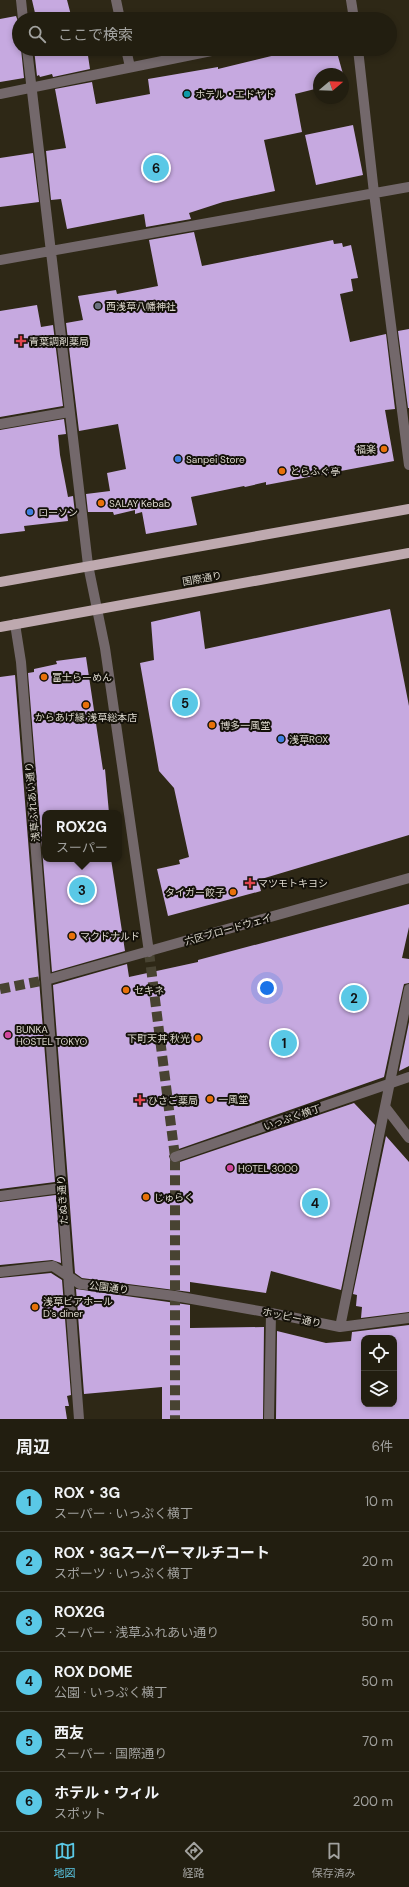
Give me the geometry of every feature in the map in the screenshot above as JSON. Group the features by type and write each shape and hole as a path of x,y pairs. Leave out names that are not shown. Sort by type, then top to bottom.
{"main road":[{"path":"0,582 409,508"},
{"name":"国際通り","path":"0,627 409,552"}],"street":[{"path":"21,0 22,12"},
{"path":"116,0 119,12"},
{"path":"351,0 353,12"},
{"path":"28,56 88,565 105,648 149,952"},
{"path":"128,56 130,67"},
{"path":"0,94 186,56"},
{"path":"359,56 374,193 409,465"},
{"path":"0,260 409,187"},
{"path":"0,424 69,412"},
{"name":"浅草ふれあい通り","path":"15,624 21,662 46,980"},
{"name":"六区ブロードウェイ","path":"46,980 409,878"},
{"name":"たぬき通り","path":"46,980 79,1419"},
{"path":"340,1327 386,1108 409,989"},
{"name":"いっぷく横丁","path":"175,1157 409,1078"},
{"path":"386,1108 409,1138"},
{"path":"0,1196 61,1188"},
{"name":"公園通り","path":"0,1272 53,1266 80,1284 175,1296"},
{"name":"ホッピー通り","path":"175,1296 271,1312 340,1327 409,1318"},
{"path":"270,1419 271,1312"}],"building":[{"path":"32,0 67,0 70,12 35,12"},
{"path":"12,17 12,56 22,56 24,78 0,82 0,19"},
{"path":"35,56 88,56 90,69 53,77 52,74 40,77 39,75 37,76"},
{"path":"271,56 338,56 341,68 313,68 313,90 295,94 302,132 264,140 275,191 223,202 189,213 191,219 146,227 144,214 67,229 61,199 51,200 46,151 66,148 55,89 92,82 96,104 150,94 148,79 218,67 218,69"},
{"path":"353,125 363,175 316,185 305,135"},
{"path":"33,153 39,202 0,207 0,158"},
{"path":"194,232 202,266 333,240 334,244 342,243 343,247 351,245 358,278 351,279 353,291 340,294 350,342 386,334 395,409 385,410 394,461 266,485 266,482 191,497 197,525 146,534 142,512 135,514 135,510 114,515 113,512 88,512 86,494 110,491 107,473 126,469 118,424 79,431 66,323 83,320 78,296 116,290 117,294 158,286 149,240"},
{"path":"37,305 41,327 53,325 63,406 0,417 0,311"},
{"path":"409,329 409,408 408,408 398,331"},
{"path":"64,419 66,434 58,435 60,455 68,497 73,496 75,513 67,513 68,521 24,526 25,531 0,534 0,430"},
{"name":"浅草ROX","path":"390,609 409,706 409,835 258,880 261,891 168,916 157,869 180,864 179,860 189,857 174,788 159,771 140,663 154,660 151,622 200,611 205,649"},
{"path":"86,657 103,770 105,769 109,810 42,810 42,847 28,673 34,672 34,669 57,664 56,661"},
{"path":"15,675 55,1182 0,1189 0,677"},
{"path":"43,862 111,862 125,951 52,972"},
{"path":"409,904 409,927 402,958 409,959 409,983 404,984 384,1077 173,1151 169,1156 171,1162 177,1163 354,1103 375,1125 341,1290 271,1271 266,1293 190,1282 190,1292 82,1278 75,1273 53,985 127,964 129,977 198,962 198,960"},
{"path":"409,1022 409,1066 399,1071"},
{"path":"386,1136 409,1162 409,1312 361,1318 362,1307 356,1306 357,1295 353,1294"},
{"path":"56,1195 61,1263 52,1260 0,1265 0,1202"},
{"path":"51,1273 62,1280 71,1395 67,1396 69,1406 65,1406 67,1419 0,1419 0,1278"},
{"path":"76,1289 190,1305 190,1328 264,1327 263,1419 162,1419 162,1387 84,1394"},
{"path":"409,1325 409,1419 276,1419 277,1331 326,1343 351,1341 352,1332"}],"tunnel":[{"path":"149,952 175,1157 175,1419"},
{"path":"0,989 46,980"}],"place":[{"name":"ホテル・エドヤド","path":"187,94"},
{"name":"ホテル・ウィル","path":"156,168"},
{"name":"西浅草八幡神社","path":"98,306"},
{"name":"青葉調剤薬局","path":"21,341"},
{"name":"福楽","path":"384,449"},
{"name":"Sanpei Store","path":"178,459"},
{"name":"とらふぐ亭","path":"282,471"},
{"name":"SALAY Kebab","path":"101,503"},
{"name":"ローソン","path":"30,512"},
{"name":"富士らーめん","path":"44,677"},
{"name":"西友","path":"185,703"},
{"name":"からあげ縁 浅草総本店","path":"86,705"},
{"name":"博多一風堂","path":"212,725"},
{"name":"浅草ROX","path":"281,739"},
{"name":"マツモトキヨシ","path":"250,883"},
{"name":"ROX2G","path":"82,890"},
{"name":"タイガー餃子","path":"233,892"},
{"name":"マクドナルド","path":"72,936"},
{"name":"セキネ","path":"126,990"},
{"name":"ROX・3Gスーパーマルチコート","path":"354,998"},
{"name":"BUNKA HOSTEL TOKYO","path":"8,1035"},
{"name":"下町天丼 秋光","path":"198,1038"},
{"name":"ROX・3G","path":"284,1043"},
{"name":"一風堂","path":"210,1099"},
{"name":"ひさご薬局","path":"140,1100"},
{"name":"HOTEL 3000","path":"230,1168"},
{"name":"じゅらく","path":"146,1197"},
{"name":"ROX DOME","path":"315,1203"},
{"name":"浅草ビアホール D's diner","path":"35,1307"}]}
